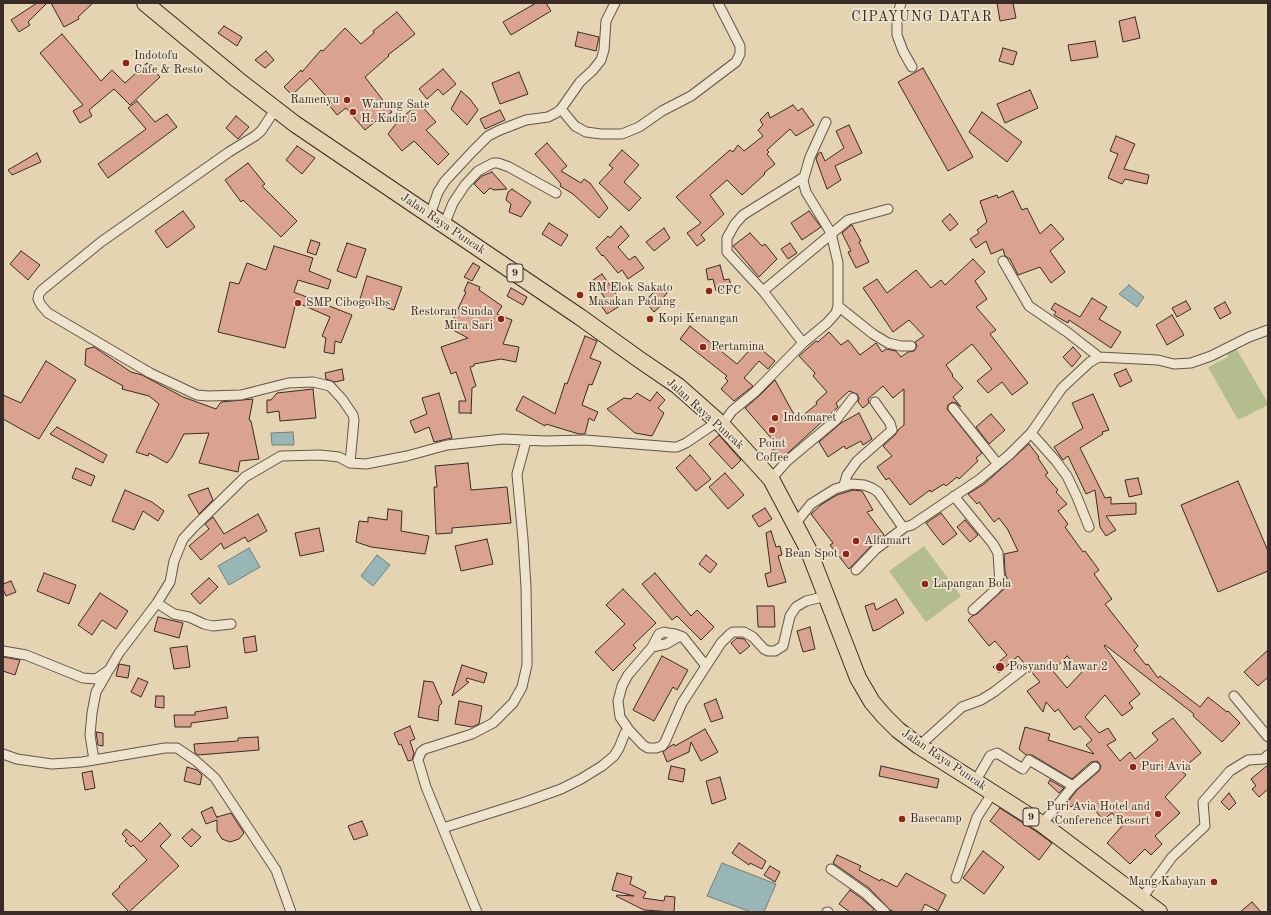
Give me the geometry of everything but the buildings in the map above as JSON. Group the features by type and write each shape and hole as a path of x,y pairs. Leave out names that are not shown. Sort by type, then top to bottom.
{"highway":[{"name":"Jalan Raya Puncak","path":"145,3 307,132 580,317 678,386 722,426 772,479 808,549 858,678 869,696 889,721 919,746 1042,824 1159,912"}],"street":[{"path":"430,215 438,192 445,181 488,136 526,120 548,117 561,109 580,82 601,60 604,50 606,21 615,3"},
{"path":"561,109 579,129 600,134 622,134 639,127 662,110 691,96 732,65 740,57 740,46 718,3"},
{"path":"901,3 897,17 897,35 903,51 912,67"},
{"path":"280,112 273,113 255,136 101,242 42,290 38,299 48,313 150,373 197,395 208,396 241,394 288,383 313,382 330,386 342,399 353,415 354,420 350,463"},
{"path":"94,760 90,735 96,692 119,653 157,603 170,582 174,561 183,540 194,527 245,477 281,456 320,455 339,457 350,463 366,464 407,456 447,445 503,439 526,441 585,440 677,447 686,443 714,424 722,426 732,410 755,392 803,343 827,323 836,313 838,306 838,263 832,233 806,192 804,185 804,177 810,157 826,122"},
{"path":"444,225 453,203 465,185 478,171 492,163 498,163 509,167 556,193"},
{"path":"803,343 763,291 727,252 726,244 730,231 743,215 804,177"},
{"path":"763,291 848,220 888,209"},
{"path":"1003,262 1029,306 1067,332 1099,357"},
{"path":"838,306 873,334 888,343 901,346 911,346"},
{"path":"856,570 876,549 905,527 912,525 980,479 997,463 1009,455 1031,433 1062,388 1085,365 1099,357 1158,360 1174,364 1192,362 1211,356 1249,337 1268,330"},
{"path":"772,479 787,461 836,420 853,398"},
{"path":"844,485 847,475 857,461 892,430 890,423 875,402"},
{"path":"953,408 997,463"},
{"path":"1031,433 1067,476 1089,526"},
{"path":"477,912 420,770 418,760 419,755 426,749 472,734 492,723 513,703 522,687 527,666 526,587 524,539 517,474 526,441"},
{"path":"795,524 811,504 835,489 844,485 864,484 878,492 902,526 905,527"},
{"path":"954,496 993,544 998,553 1000,584 994,592 973,610"},
{"path":"706,666 686,641 680,636 668,633 659,634 652,647 628,675 622,686 618,701 619,713 629,730 639,742 648,748 662,746 678,715 682,703 721,643 733,632 739,631 750,635 764,649 768,651 775,651 783,646 790,616 796,607 806,601 827,596"},
{"path":"157,603 174,614 204,624 213,626 231,624"},
{"path":"3,651 26,655 83,678 92,680 109,670"},
{"path":"919,746 962,707 981,700 994,692 1022,670"},
{"path":"1234,696 1268,737"},
{"path":"443,828 525,802 560,789 581,779 602,766 614,756 625,733 629,730"},
{"path":"3,754 52,764 82,762 165,748 177,748 196,761 215,778 276,870 291,912"},
{"path":"975,782 990,756 997,753 1023,769 1029,760 1073,786"},
{"path":"1142,898 1172,858 1205,826 1202,802 1230,770 1248,760 1267,759"},
{"path":"1042,824 1073,786 1095,767"},
{"path":"956,878 977,817 988,800"},
{"path":"831,869 865,893 885,912"}],"green space":[{"path":"1234,345 1268,403 1268,405 1238,420 1208,367 1228,357 1225,351"},
{"name":"Lapangan Bola","path":"924,546 961,596 926,622 889,571"}],"water":[{"path":"1129,285 1144,297 1137,307 1119,294"},
{"path":"293,432 294,445 272,445 271,433"},
{"path":"249,548 260,567 229,585 218,566"},
{"path":"377,555 390,565 373,586 361,576"},
{"path":"722,863 776,884 764,912 751,912 707,896"}],"place":[{"name":"Indotofu Cafe & Resto","path":"126,63"},
{"name":"Ramenyu","path":"347,100"},
{"name":"Warung Sate H. Kadir 5","path":"353,112"},
{"name":"CFC","path":"709,291"},
{"name":"RM Elok Sakato Masakan Padang","path":"580,295"},
{"name":"SMP Cibogo Ibs","path":"298,303"},
{"name":"Restoran Sunda Mira Sari","path":"501,319"},
{"name":"Kopi Kenangan","path":"650,319"},
{"name":"Pertamina","path":"703,347"},
{"name":"Indomaret","path":"775,418"},
{"name":"Point Coffee","path":"772,430"},
{"name":"Alfamart","path":"856,541"},
{"name":"Bean Spot","path":"846,554"},
{"name":"Lapangan Bola","path":"925,584"},
{"name":"Posyandu Mawar 2","path":"1000,667"},
{"name":"Puri Avia","path":"1133,767"},
{"name":"Puri Avia Hotel and Conference Resort","path":"1158,814"},
{"name":"Basecamp","path":"902,819"},
{"name":"Mang Kabayan","path":"1214,882"}],"district":[{"name":"CIPAYUNG DATAR","path":"922,17"}]}
